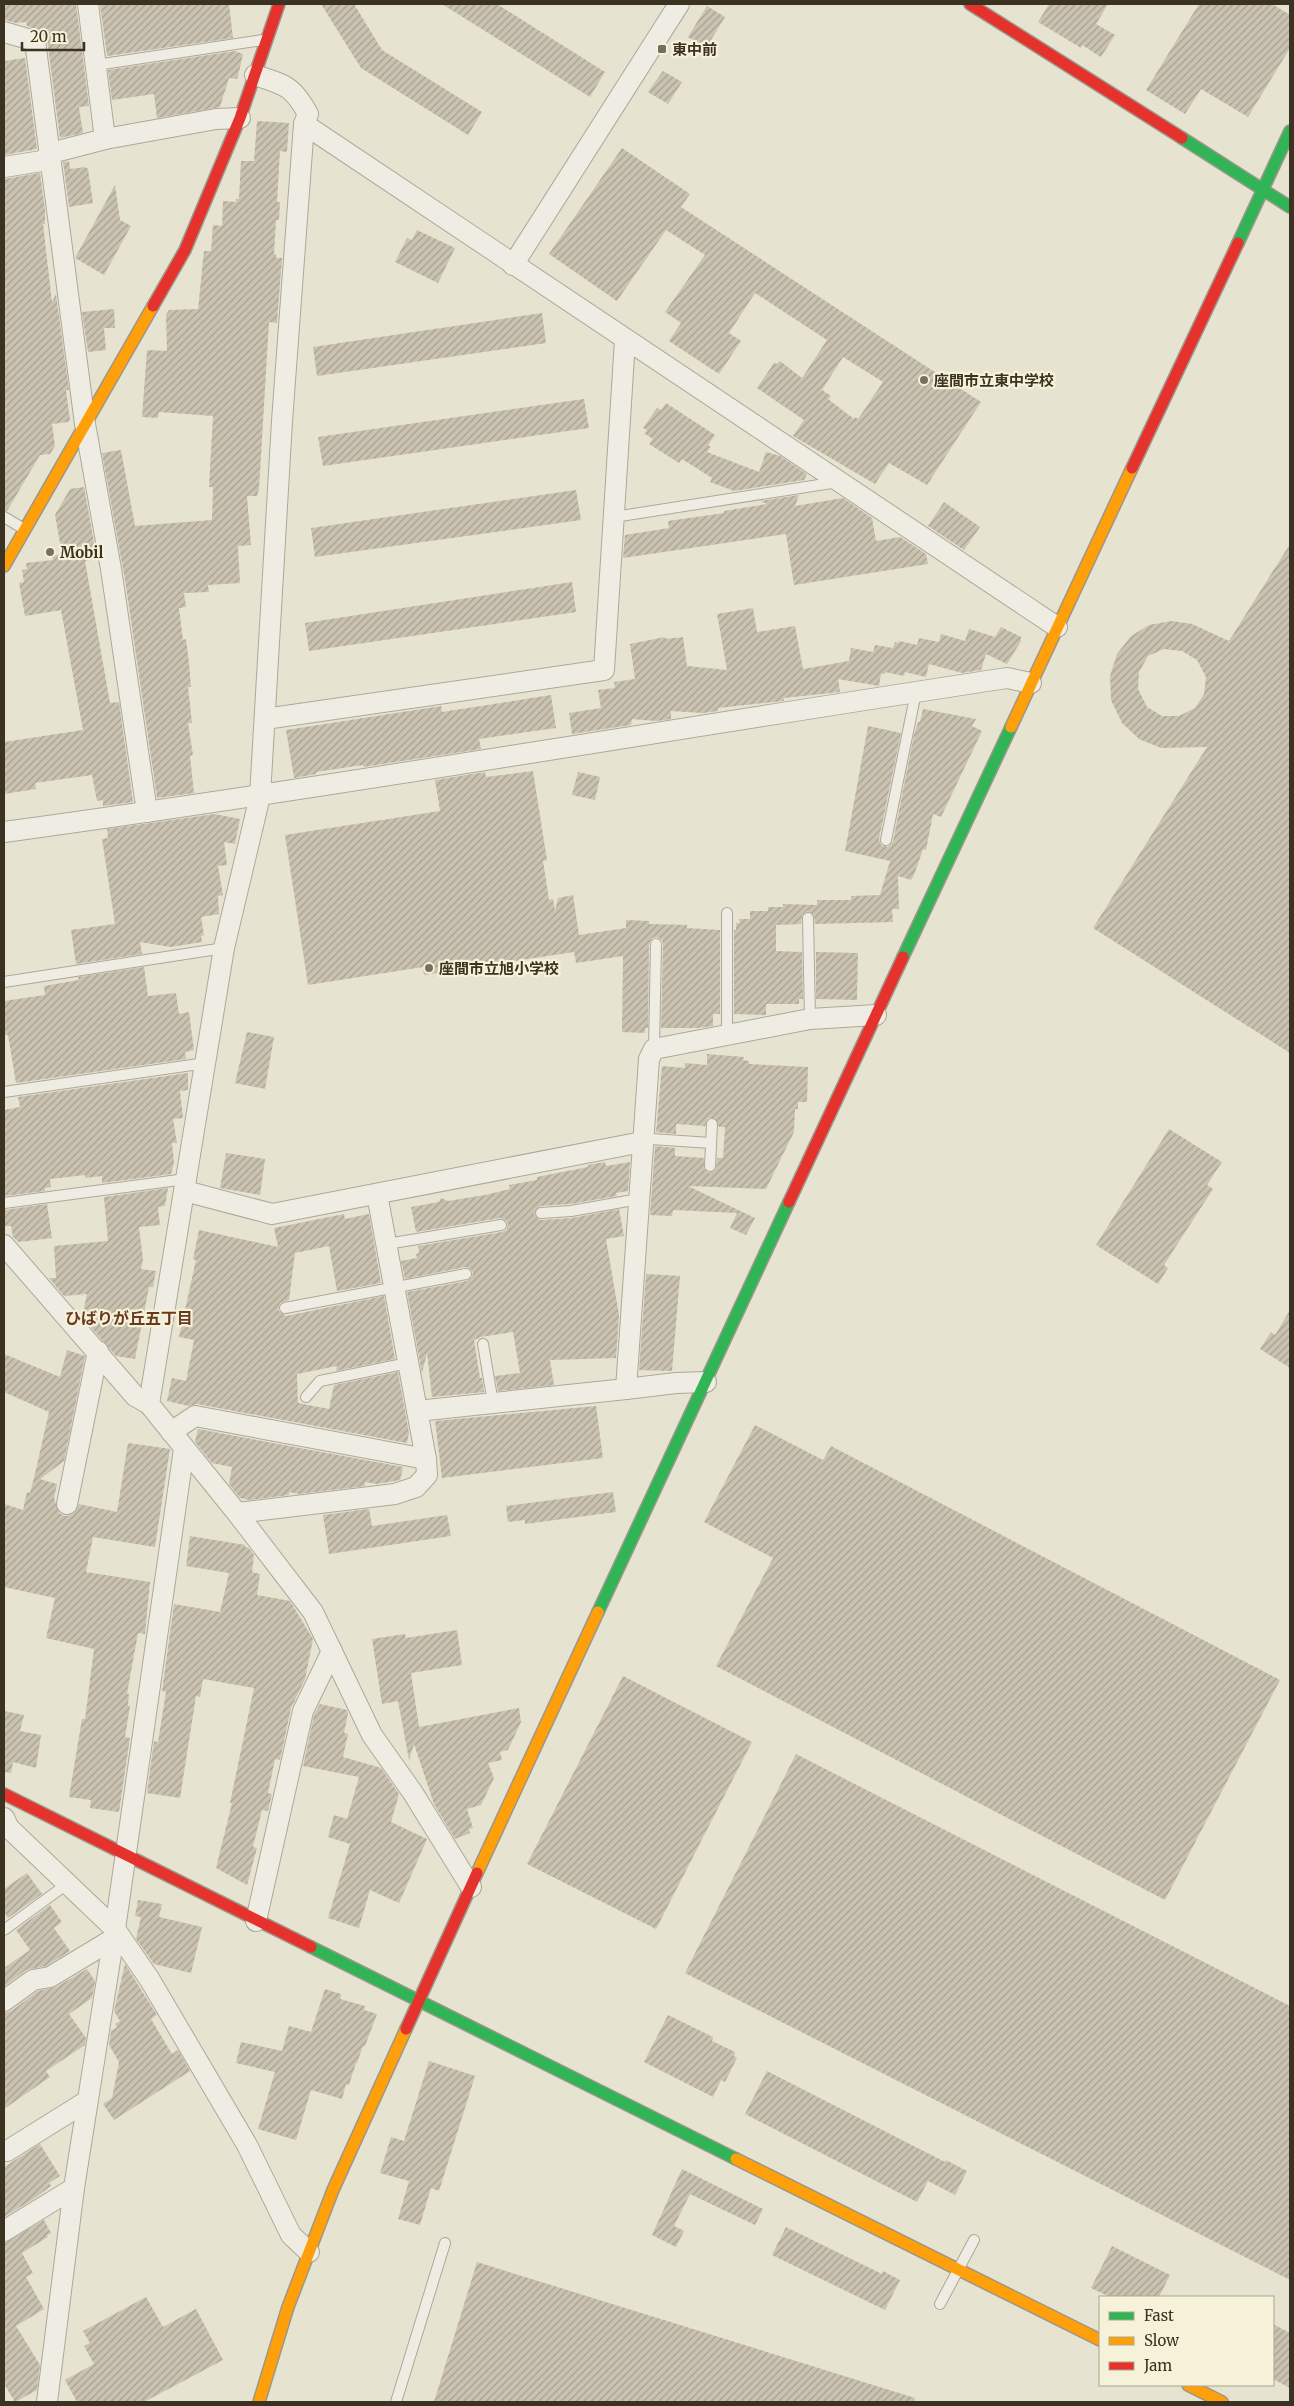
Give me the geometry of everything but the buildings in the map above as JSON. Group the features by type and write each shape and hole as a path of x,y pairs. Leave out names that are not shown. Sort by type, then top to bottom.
{"street":[{"path":"88,4 105,139"},
{"path":"5,560 25,530 185,250 240,118 279,4"},
{"path":"514,265 679,4"},
{"path":"970,4 1290,207"},
{"path":"4,32 35,41 85,424 111,569 147,812"},
{"path":"148,1404 224,948 260,796 283,411 304,124 308,114 296,94 283,84 254,75"},
{"path":"4,166 42,160 51,153 105,139 216,119 240,118"},
{"path":"304,124 1057,627"},
{"path":"259,2402 288,2307 308,2252 333,2190 418,2002 876,1015 1290,131"},
{"path":"265,719 604,670 625,340"},
{"path":"4,832 260,796 1007,678 1031,683"},
{"path":"626,1389 642,1142 649,1059 654,1049 810,1019 876,1015"},
{"path":"185,1185 272,1214 642,1142"},
{"path":"237,1513 395,1494 416,1487 427,1475 426,1459 377,1194"},
{"path":"4,1245 98,1351 135,1396 148,1404 237,1513 312,1612 372,1735 413,1794 471,1887"},
{"path":"67,1504 98,1351"},
{"path":"417,1411 676,1382 706,1382"},
{"path":"171,1432 195,1416 426,1459"},
{"path":"47,2402 74,2188 114,1934 184,1449"},
{"path":"256,1921 303,1711 332,1651"},
{"path":"4,1800 256,1921 959,2268 1099,2339"},
{"path":"4,1818 9,1828 67,1884 114,1934 150,1980 247,2144 292,2235 308,2252"},
{"path":"4,2001 33,1980 50,1978 114,1934"},
{"path":"7,2151 87,2101"},
{"path":"4,2232 74,2188"},
{"path":"1190,2386 1222,2402"}],"lane":[{"path":"96,65 267,40"},
{"path":"614,516 838,482"},
{"path":"4,517 25,530"},
{"path":"886,840 916,692"},
{"path":"727,913 727,1035"},
{"path":"808,918 810,1019"},
{"path":"654,1049 656,944"},
{"path":"4,982 224,948"},
{"path":"4,1092 206,1063"},
{"path":"710,1166 712,1124"},
{"path":"642,1142 651,1139 712,1143"},
{"path":"4,1203 185,1185"},
{"path":"541,1213 571,1211 639,1199"},
{"path":"387,1244 501,1225"},
{"path":"285,1308 466,1274"},
{"path":"483,1344 494,1403"},
{"path":"306,1397 320,1381 408,1363"},
{"path":"4,1930 67,1884"},
{"path":"940,2304 974,2240"},
{"path":"396,2402 445,2243"}],"traffic: fast":[{"path":"1238,243 1290,131"},
{"path":"1182,138 1290,207"},
{"path":"903,957 1011,727"},
{"path":"598,1612 789,1202"},
{"path":"311,1947 736,2159"}],"traffic: slow":[{"path":"4,566 153,306"},
{"path":"1011,727 1132,468"},
{"path":"477,1873 598,1612"},
{"path":"259,2402 288,2307 333,2190 406,2029"},
{"path":"736,2159 1099,2340"},
{"path":"1190,2386 1222,2402"}],"traffic: jam":[{"path":"153,306 185,250 240,118 279,4"},
{"path":"970,4 1182,138"},
{"path":"1132,468 1238,243"},
{"path":"789,1202 903,957"},
{"path":"4,1794 311,1947"},
{"path":"406,2029 477,1873"}],"place":[{"name":"東中前","path":"662,49"},
{"name":"座間市立東中学校","path":"924,380"},
{"name":"Mobil","path":"50,552"},
{"name":"座間市立旭小学校","path":"429,968"}],"district":[{"name":"ひばりが丘五丁目","path":"129,1318"}]}
